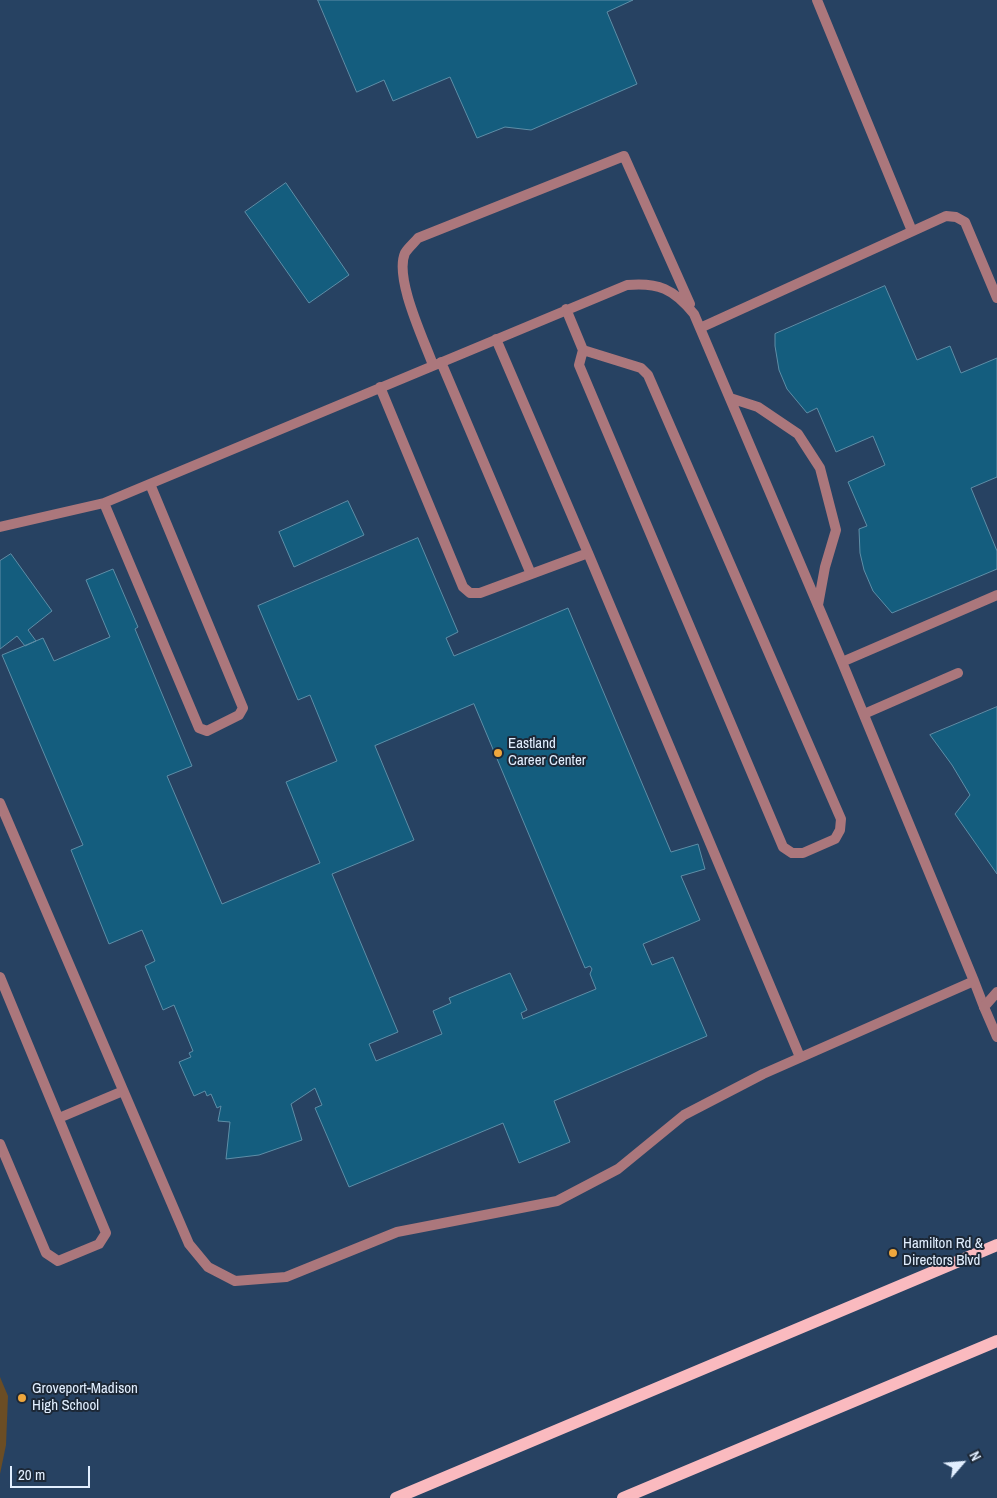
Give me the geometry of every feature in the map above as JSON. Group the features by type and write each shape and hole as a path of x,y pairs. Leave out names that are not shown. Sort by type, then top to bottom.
{"main road":[{"path":"396,1498 997,1245"},
{"path":"623,1498 997,1341"}],"street":[{"path":"817,0 912,231"},
{"path":"531,574 407,296 403,270 405,253 418,238 624,156 694,314 842,662 997,1037"},
{"path":"700,328 946,216 956,217 965,222 997,298"},
{"path":"0,527 104,504 627,285 647,283 666,289 681,298 694,314"},
{"path":"566,309 583,350 579,365 783,847 792,853 803,853 835,839 840,830 841,820 648,374 641,368 583,350"},
{"path":"496,339 800,1057"},
{"path":"380,388 463,587 470,593 480,593 588,553"},
{"path":"730,398 758,407 798,434 820,468 836,530 818,606"},
{"path":"104,504 199,728 207,731 239,715 243,708 150,484"},
{"path":"842,662 997,595"},
{"path":"864,714 958,673"},
{"path":"0,803 189,1244 208,1267 235,1281 286,1277 396,1232 557,1201 618,1169 684,1115 763,1074 974,981"},
{"path":"0,977 106,1233 99,1244 58,1261 46,1253 0,1144"},
{"path":"984,1007 997,992"},
{"path":"59,1118 124,1091"}],"shaded area":[{"path":"0,1377 8,1396 6,1445 0,1474"}],"building":[{"path":"318,0 633,0 607,12 637,84 531,130 505,127 477,138 450,77 393,101 384,80 357,92"},
{"path":"286,183 349,275 309,303 245,212"},
{"path":"885,286 917,360 950,346 961,373 997,358 997,477 971,488 997,551 997,569 892,613 873,591 864,570 860,553 859,529 867,526 848,482 885,465 873,436 836,452 817,408 807,413 787,389 779,370 775,346 775,334"},
{"path":"348,501 364,535 294,567 279,532"},
{"path":"418,538 458,632 446,638 454,656 568,608 671,852 698,844 705,869 681,876 700,920 643,944 652,965 673,957 707,1036 554,1101 570,1142 519,1163 503,1123 349,1187 315,1108 322,1105 315,1088 291,1104 302,1140 259,1155 226,1159 230,1122 218,1121 221,1106 217,1108 211,1094 207,1096 205,1091 194,1096 179,1062 191,1057 189,1053 193,1051 174,1005 163,1010 145,966 155,961 142,930 109,944 71,850 83,845 2,655 43,638 54,661 110,637 86,580 113,569 138,627 135,629 192,766 167,776 222,904 320,863 286,782 337,761 310,695 298,700 258,606"},
{"path":"11,554 52,611 28,630 36,641 25,646 17,636 0,649 0,561"},
{"path":"474,704 585,968 590,966 592,969 590,974 596,989 523,1019 521,1013 527,1010 510,973 449,998 451,1003 433,1011 442,1034 376,1061 369,1044 398,1032 332,874 414,840 375,746"},
{"path":"997,707 997,874 955,814 970,795 952,765 930,735"}],"place":[{"name":"Eastland Career Center","path":"498,753"},
{"name":"Hamilton Rd & Directors Blvd","path":"893,1253"},
{"name":"Groveport-Madison High School","path":"22,1398"}]}
